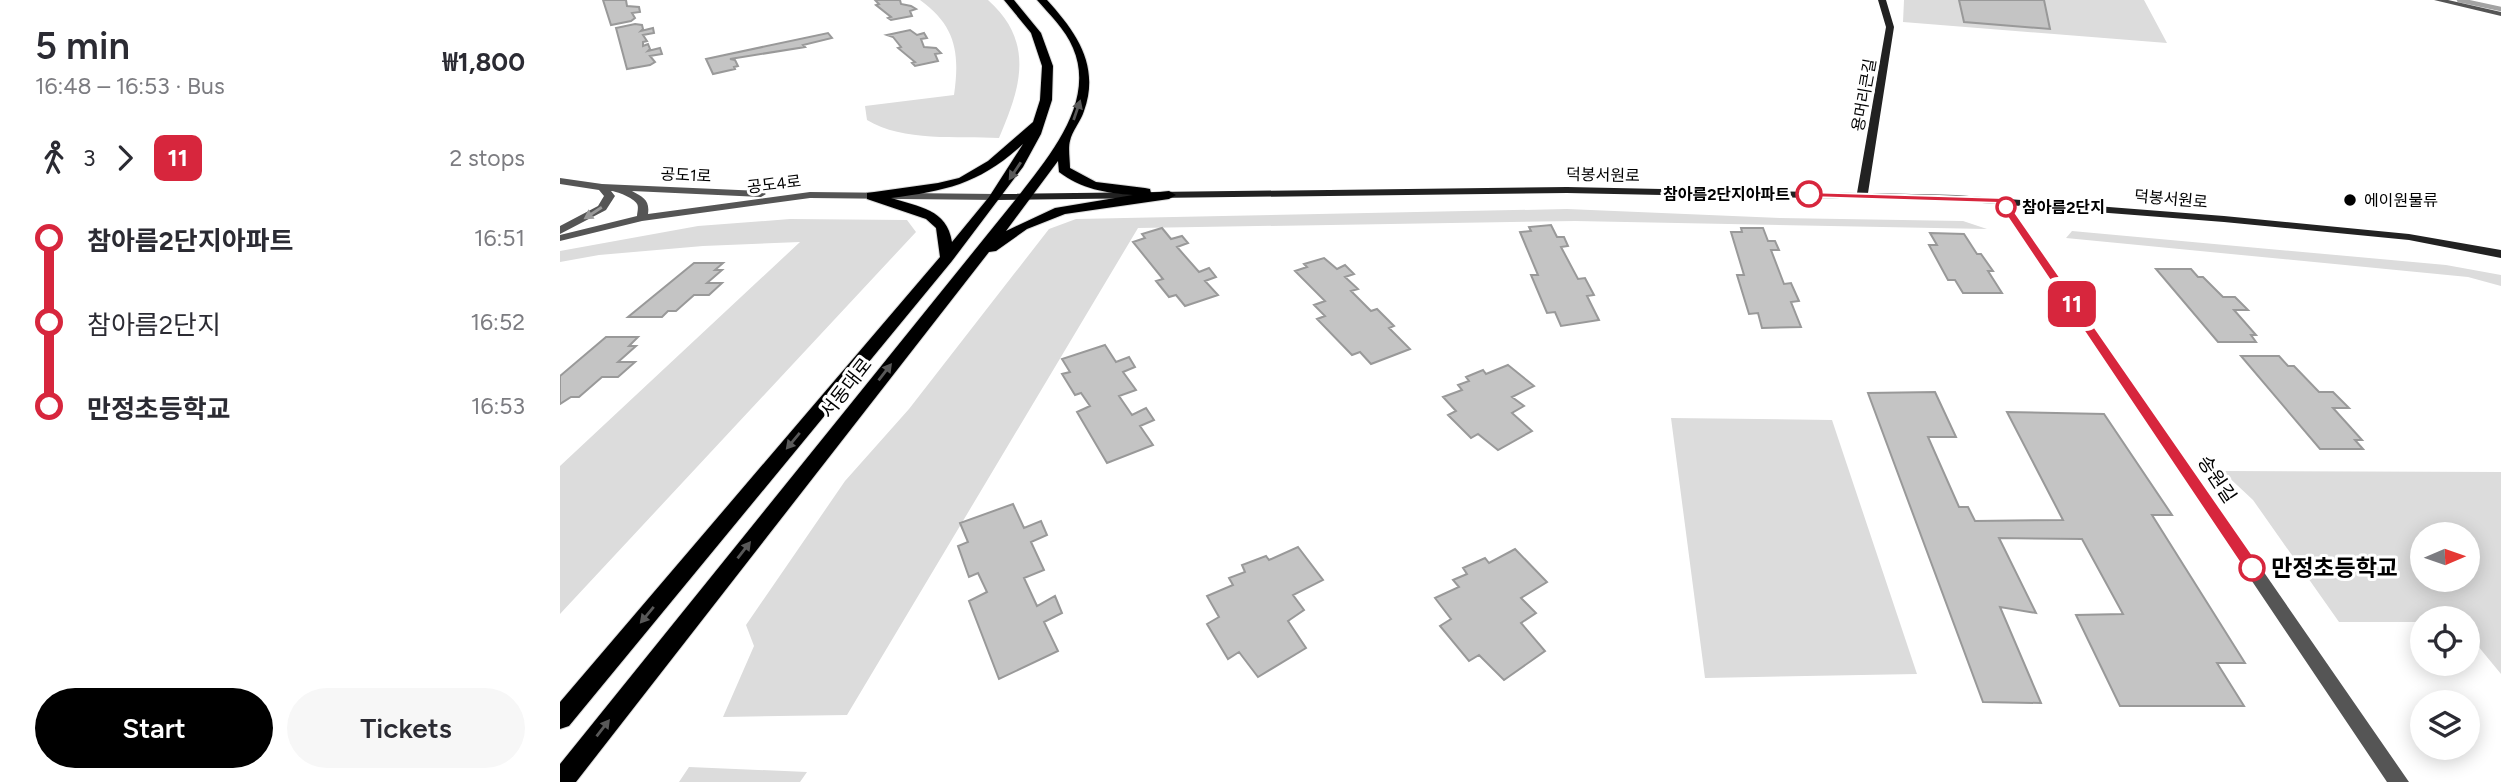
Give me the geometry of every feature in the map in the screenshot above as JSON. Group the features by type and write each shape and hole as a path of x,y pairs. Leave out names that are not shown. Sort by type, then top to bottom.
{"main road":[{"name":"서동대로","path":"560,719 947,258 1033,145 1049,74 1046,53 1039,35 1009,0"},
{"name":"서동대로","path":"561,782 1025,197 1064,142 1080,105 1083,79 1080,52 1042,0"},
{"name":"용머리큰길","path":"1862,195 1890,27 1882,0"},
{"path":"872,196 947,184 973,176 992,164 1039,123"},
{"path":"1064,142 1064,169 1074,179 1091,186 1169,195"},
{"name":"덕봉서원로","path":"996,197 1567,190 2001,200 2409,237 2501,254"},
{"path":"974,260 1027,224 1048,215 1079,207 1169,195"},
{"path":"872,196 931,216 943,227 947,258"}],"street":[{"path":"2438,0 2501,14"},
{"name":"공도1로","path":"560,181 602,187 810,195"},
{"path":"602,187 633,194 641,200 644,206 642,218"},
{"path":"560,230 602,208 610,196 602,187"},
{"name":"공도4로","path":"560,237 642,218 810,195 996,197"},
{"name":"송원길","path":"2001,200 2399,782"}],"shaded area":[{"path":"920,0 988,0 1013,32 1018,49 1018,83 999,138 914,135 881,127 867,120 865,106 954,95 956,66 953,42 941,20"},
{"path":"1904,0 2144,0 2167,43 1903,22"},
{"path":"1567,209 1780,218 1963,221 1987,229 1575,221 1138,228 847,715 723,717 754,646 746,625 845,481 909,409 1049,229 1076,219"},
{"path":"790,219 907,220 916,232 560,614 560,466 800,242 703,246 599,255 560,262 560,251 698,226"},
{"path":"2072,231 2446,265 2501,275 2501,286 2468,277 2066,238"},
{"path":"1671,418 1832,420 1917,674 1705,678"},
{"path":"2222,471 2501,472 2501,674 2480,649 2480,606 2410,606 2410,622 2339,622 2253,500"},
{"path":"689,767 807,772 800,782 679,782"}],"building":[{"path":"603,0 626,0 627,6 639,7 640,12 632,13 635,18 631,21 611,25"},
{"path":"875,0 900,0 901,4 916,9 910,11 912,16 891,20 888,18 891,17 876,5 879,4"},
{"path":"1959,0 2044,0 2050,29 1964,22"},
{"path":"642,25 641,31 653,28 654,33 643,35 647,41 643,42 643,46 648,44 648,51 660,48 662,54 650,56 655,62 650,65 627,69 616,28"},
{"path":"910,30 917,35 924,33 927,38 921,39 924,47 936,48 941,53 935,54 938,61 915,66 912,63 915,62 898,48 901,47 893,37 887,35"},
{"path":"828,33 832,38 803,45 805,47 730,59 735,60 738,66 734,67 735,69 713,74 706,59"},
{"path":"1551,225 1557,237 1564,237 1568,246 1561,247 1578,279 1585,278 1594,295 1587,296 1599,320 1561,326 1555,312 1547,313 1531,275 1538,275 1520,232 1531,231 1529,227"},
{"path":"1162,228 1171,239 1182,236 1188,243 1177,247 1199,272 1209,268 1216,277 1205,281 1218,295 1185,306 1176,295 1169,297 1156,281 1163,279 1133,242 1145,238 1142,234"},
{"path":"1741,228 1763,228 1768,241 1775,241 1779,250 1771,250 1784,284 1791,283 1799,301 1791,302 1801,327 1762,328 1758,313 1749,314 1737,275 1744,275 1731,232 1742,232"},
{"path":"1930,233 1964,234 1977,254 1981,254 1993,271 1988,271 2002,293 1963,293 1955,280 1948,280 1929,245 1937,245"},
{"path":"1324,258 1337,269 1345,265 1354,274 1345,277 1358,289 1351,291 1371,311 1377,309 1394,326 1389,328 1410,349 1371,364 1360,352 1352,355 1317,319 1325,316 1314,305 1325,301 1295,271 1307,267 1304,264"},
{"path":"694,263 723,263 715,270 722,270 707,283 722,283 709,295 694,295 676,311 668,311 662,317 628,317"},
{"path":"2156,269 2191,269 2223,297 2235,297 2248,310 2234,310 2256,335 2251,335 2256,342 2218,342"},
{"path":"606,337 638,337 629,346 636,346 618,362 635,362 618,377 602,377 579,397 571,397 560,404 560,376"},
{"path":"1105,345 1116,362 1129,357 1135,367 1123,372 1136,390 1119,396 1132,415 1146,408 1154,420 1140,426 1153,445 1107,463 1077,412 1090,406 1081,393 1075,395 1062,374 1070,372 1062,359"},
{"path":"2241,356 2279,356 2288,366 2294,366 2319,392 2333,392 2349,408 2333,408 2362,440 2355,440 2363,449 2320,449"},
{"path":"1508,365 1534,386 1512,397 1524,406 1512,413 1532,431 1498,450 1478,434 1471,438 1448,415 1456,411 1443,397 1462,390 1458,385 1469,381 1466,377 1483,370 1486,374"},
{"path":"1935,392 1956,437 1928,437 1959,507 1968,507 1975,521 2063,520 2007,412 2104,414 2172,515 2152,515 2245,663 2217,663 2244,706 2120,706 2076,615 2123,614 2082,539 1999,538 2036,613 2000,607 2041,703 1983,702 1868,393"},
{"path":"1013,504 1024,528 1041,521 1047,535 1031,542 1044,570 1024,578 1037,606 1055,596 1062,613 1044,622 1058,651 999,679 969,601 987,592 978,573 969,577 958,546 968,542 960,523"},
{"path":"1298,547 1323,580 1293,595 1304,610 1288,621 1306,648 1258,677 1239,652 1228,659 1207,624 1219,617 1207,596 1233,585 1229,578 1245,572 1242,565 1266,556 1269,560"},
{"path":"1515,549 1547,582 1521,598 1536,613 1521,623 1545,651 1504,680 1479,655 1469,661 1440,626 1451,619 1435,598 1459,587 1453,580 1467,574 1463,568 1485,558 1489,563"}],"waterway":[{"path":"2459,0 2501,9"}],"bus line":[{"name":"11","path":"1809,194 2001,200 2252,568"}],"place":[{"name":"참아름2단지아파트","path":"1809,194"},
{"name":"에이원물류","path":"2350,200"},
{"name":"참아름2단지","path":"2006,207"},
{"name":"만정초등학교","path":"2252,568"}]}
